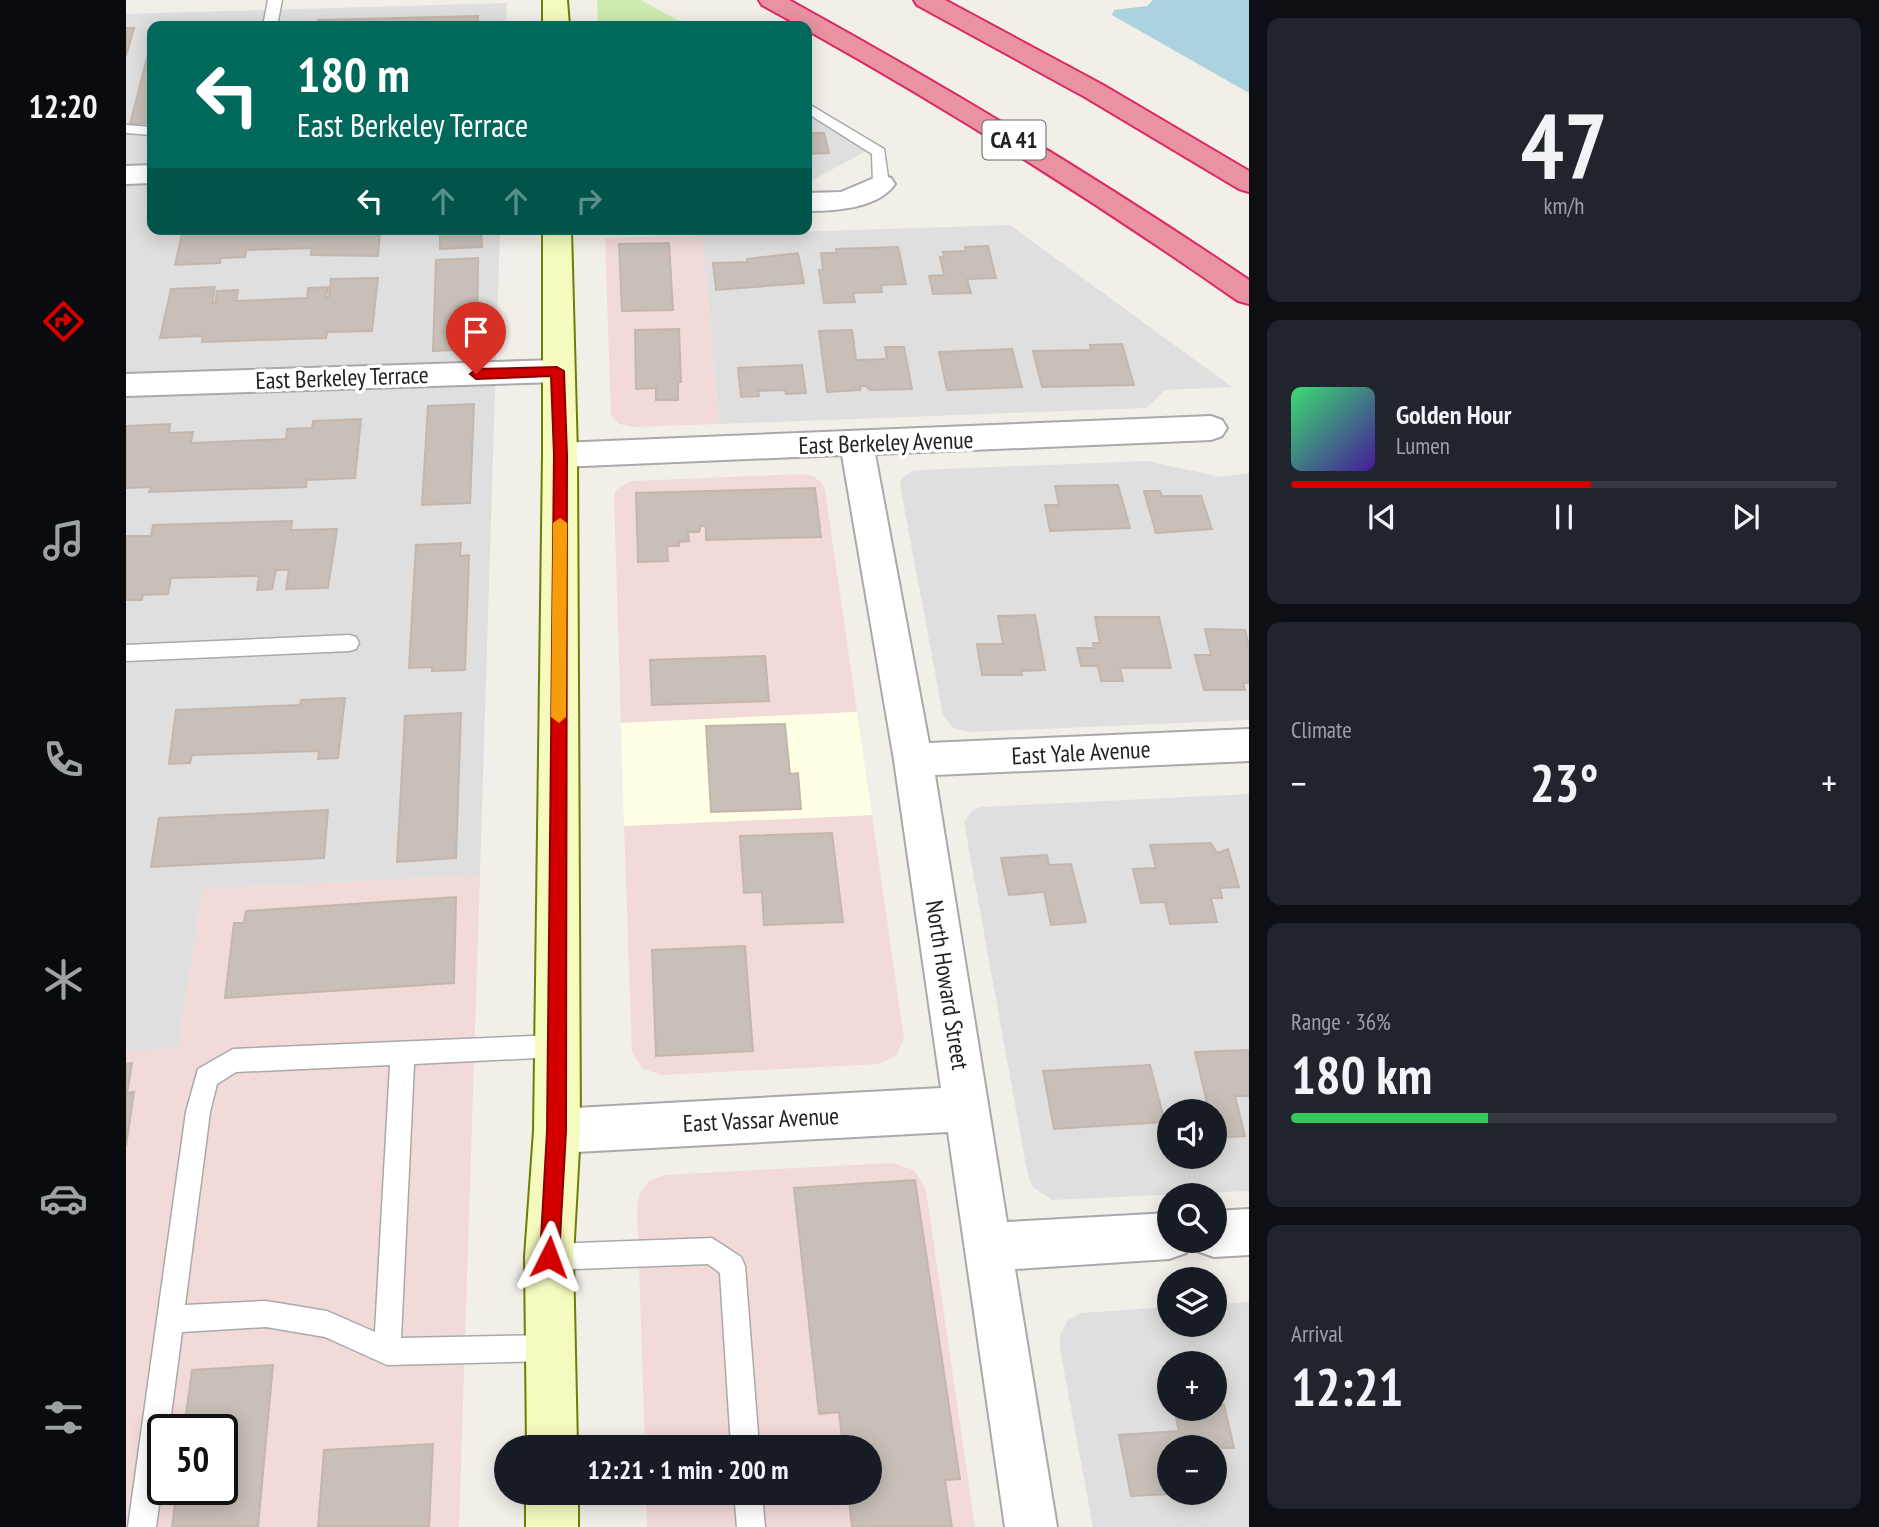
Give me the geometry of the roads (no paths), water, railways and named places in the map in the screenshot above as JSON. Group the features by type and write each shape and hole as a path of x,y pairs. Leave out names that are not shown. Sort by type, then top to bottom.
{"highway":[{"name":"CA 41","path":"771,0 808,21"},
{"path":"926,0 1094,91 1249,183"},
{"name":"CA 41","path":"812,23 1070,173 1249,294"}],"main road":[{"path":"555,0 556,21"},
{"path":"551,1435 549,1257 557,1131 560,455 557,235"},
{"path":"552,1505 552,1527"}],"street":[{"path":"126,175 147,174"},
{"path":"812,202 845,201 881,184"},
{"name":"East Berkeley Terrace","path":"126,386 557,371"},
{"name":"East Berkeley Avenue","path":"560,455 1211,428"},
{"name":"North Howard Street","path":"857,444 913,760 1031,1527"},
{"name":"East Yale Avenue","path":"913,760 1249,745"},
{"name":"East Vassar Avenue","path":"557,1131 966,1110"},
{"path":"1227,1233 1249,1232"},
{"path":"989,1247 1157,1237"}],"lane":[{"path":"271,21 275,0"},
{"path":"812,110 879,152 881,184"},
{"path":"126,129 147,131"},
{"path":"126,653 349,643"},
{"path":"142,1527 198,1112 207,1077 233,1061 557,1046"},
{"path":"387,1352 403,1052"},
{"path":"549,1257 712,1251 732,1266 744,1435"},
{"path":"170,1319 266,1314 327,1324 387,1352 551,1348"},
{"path":"749,1505 751,1527"}],"water":[{"path":"1153,0 1249,0 1249,93 1112,15 1114,10 1147,6"}]}
